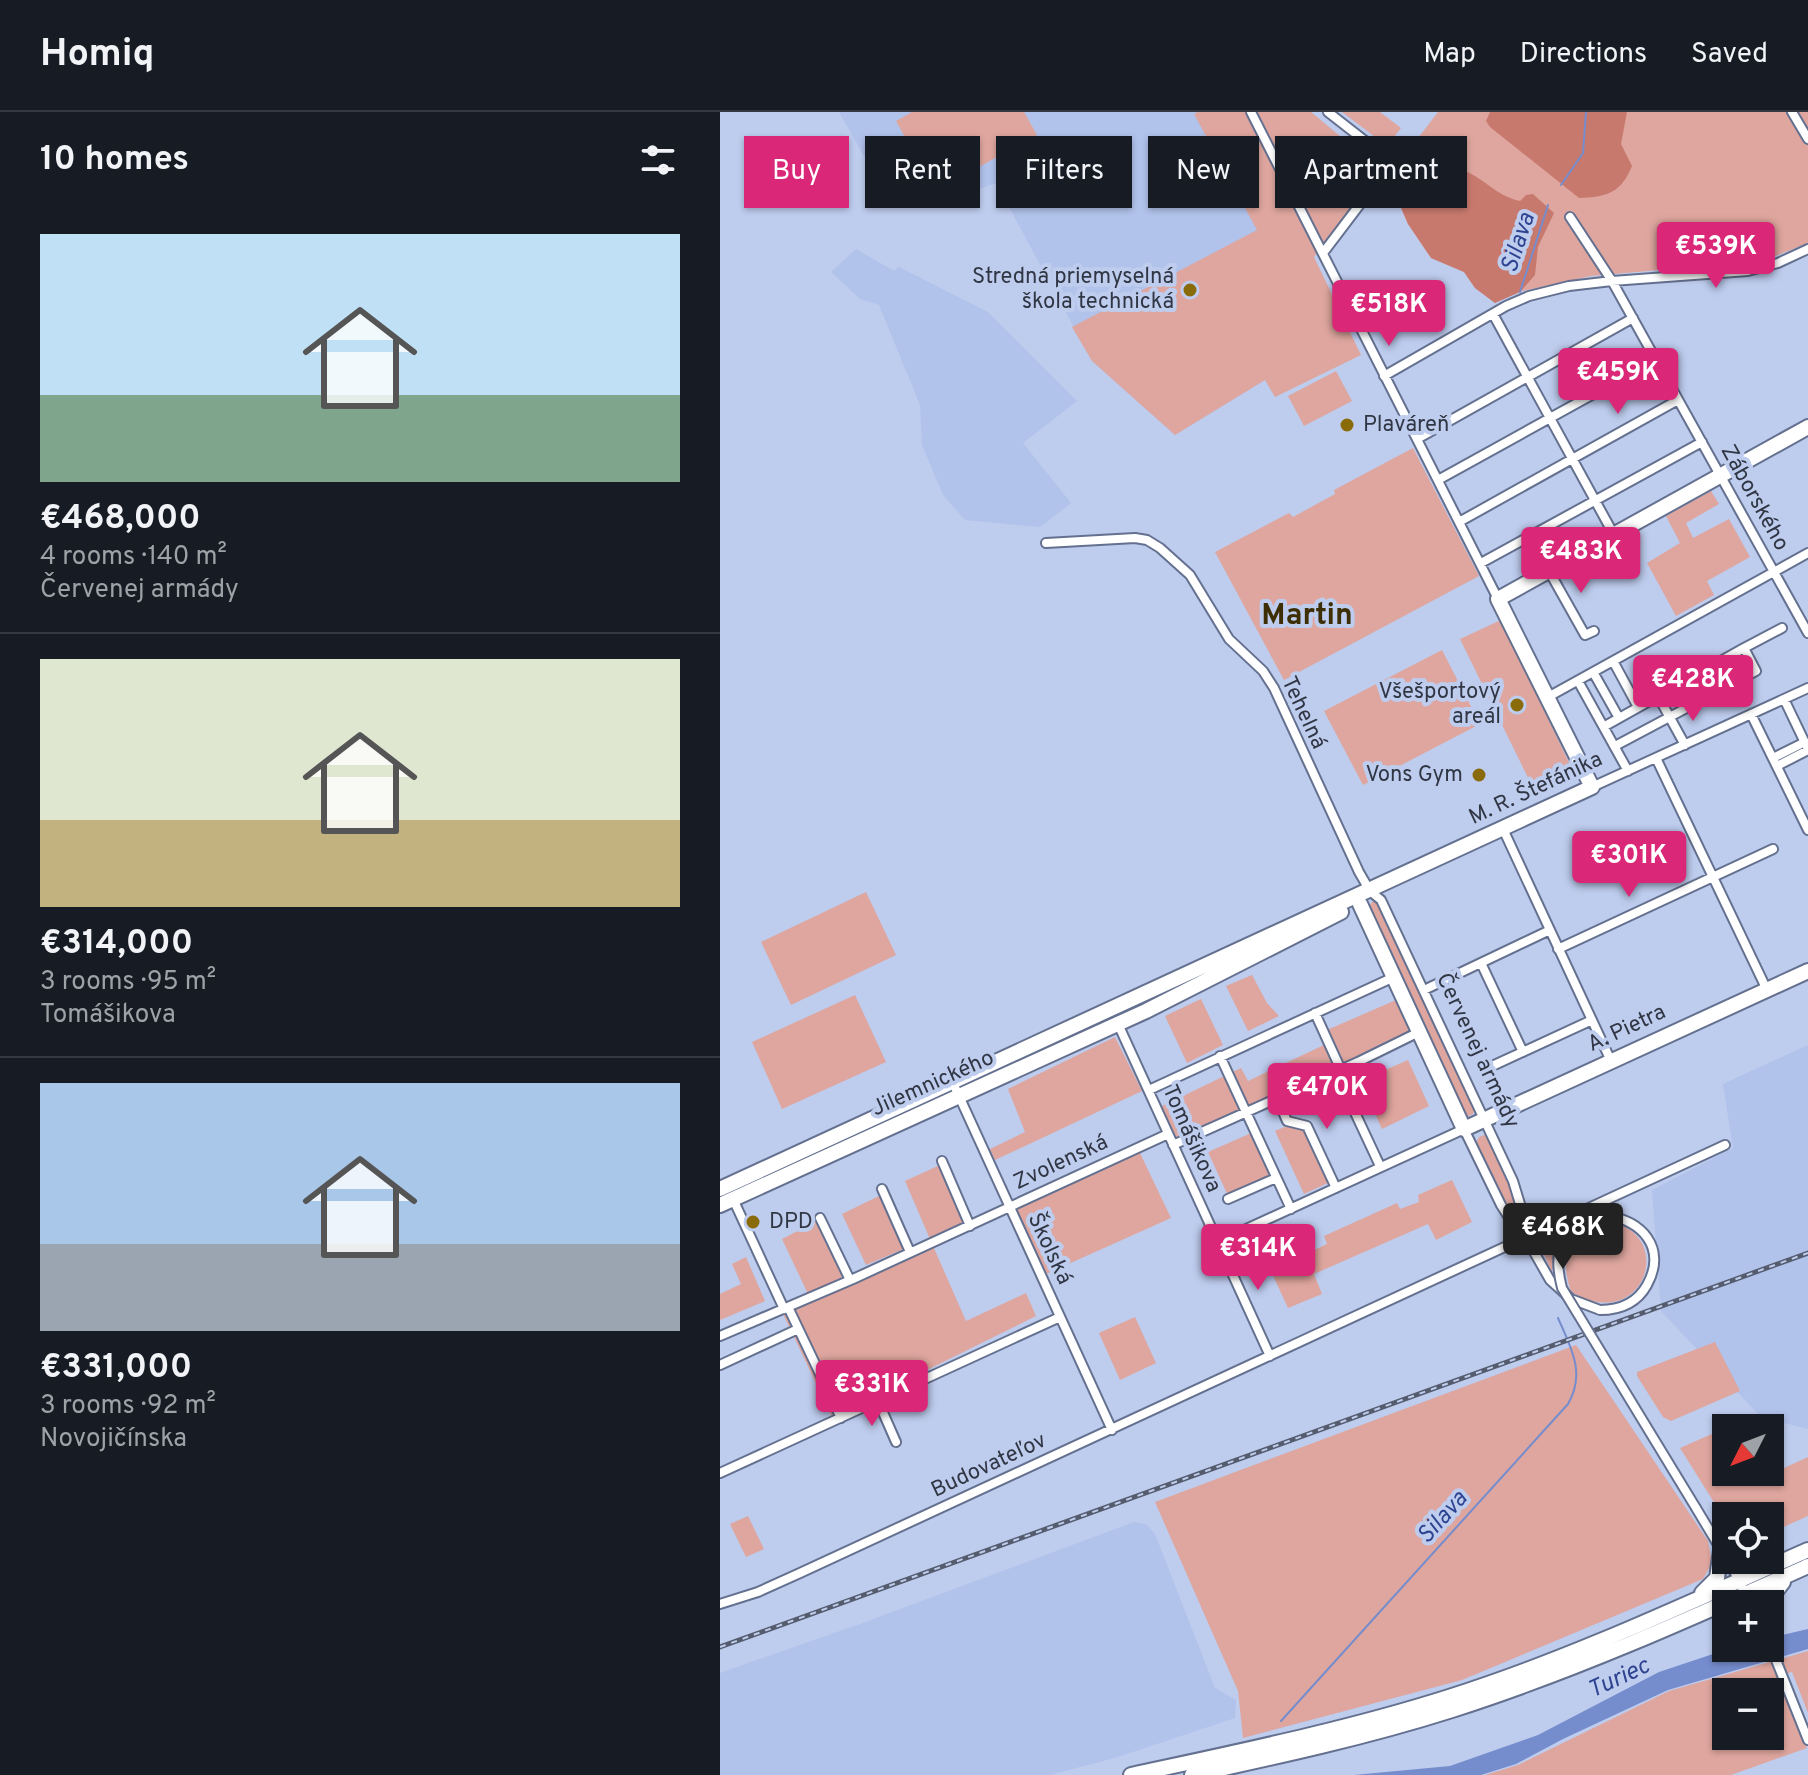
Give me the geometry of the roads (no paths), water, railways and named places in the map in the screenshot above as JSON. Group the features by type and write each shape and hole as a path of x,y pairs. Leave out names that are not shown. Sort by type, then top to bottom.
{"main road":[{"path":"1592,787 1498,599 1808,427"},
{"name":"M. R. Štefánika","path":"1370,891 1592,787"},
{"path":"1360,904 1370,891"},
{"name":"Jilemnického","path":"720,1189 1118,1024 1161,996 1345,900 1370,891"},
{"name":"Jilemnického","path":"727,1202 956,1089 1360,904"},
{"name":"Červenej armády","path":"1360,904 1464,1129"},
{"name":"A. Pietra","path":"1464,1129 1808,971"},
{"path":"1784,1561 1808,1550"},
{"path":"1753,1590 1808,1566"},
{"path":"1698,1599 1718,1574"},
{"path":"1749,1590 1765,1574"},
{"path":"1775,1590 1792,1574"},
{"path":"1131,1775 1275,1744 1449,1697 1598,1642 1698,1599 1712,1597"},
{"path":"1192,1775 1325,1746 1455,1709 1712,1611"}],"street":[{"path":"1251,112 1498,599"},
{"path":"1323,253 1392,162 1328,112"},
{"path":"1792,112 1808,139"},
{"name":"Záborského","path":"1570,217 1612,281 1808,633"},
{"path":"1384,376 1516,301 1537,294 1612,281 1748,271 1778,263 1808,249"},
{"path":"1493,314 1614,535"},
{"path":"1417,439 1633,318"},
{"path":"1438,480 1655,360"},
{"path":"1459,522 1678,400"},
{"path":"1481,563 1702,442"},
{"name":"Tehelná","path":"1046,543 1121,538 1147,540 1178,562 1190,575 1229,639 1263,671 1274,688 1324,801 1370,891"},
{"path":"1548,697 1808,553"},
{"path":"1549,571 1585,635 1594,631"},
{"path":"1605,726 1782,628"},
{"path":"1615,746 1756,671 1744,648"},
{"path":"1613,661 1638,707"},
{"path":"1593,672 1619,718"},
{"path":"1578,681 1628,771"},
{"name":"M. R. Štefánika","path":"1592,787 1808,688"},
{"path":"1658,696 1685,745"},
{"path":"1775,762 1807,747 1784,699"},
{"path":"1751,714 1807,826"},
{"path":"1656,758 1767,990"},
{"path":"1503,829 1611,1061"},
{"path":"1558,949 1773,849"},
{"name":"Červenej armády","path":"1370,891 1381,900 1486,1120 1520,1198 1528,1230 1526,1238"},
{"path":"1424,990 1550,930"},
{"path":"1481,963 1523,1052"},
{"path":"1149,1090 1394,977"},
{"path":"1315,1013 1380,1166"},
{"path":"1490,1067 1592,1020"},
{"name":"Tomášikova","path":"1118,1024 1270,1356"},
{"path":"1173,1145 1419,1031"},
{"path":"1220,1056 1291,1209"},
{"name":"Školská","path":"956,1089 1112,1430"},
{"path":"1277,1098 1287,1121 1307,1126 1336,1188"},
{"path":"1218,1242 1464,1129"},
{"name":"Červenej armády","path":"1464,1129 1501,1205 1519,1233 1526,1238 1556,1287 1566,1295 1577,1303 1600,1310 1620,1308 1637,1298 1650,1279 1653,1262 1649,1243 1639,1229 1623,1218 1605,1215 1581,1222 1562,1243 1558,1268 1562,1288 1566,1295 1696,1508 1712,1534"},
{"name":"Zvolenská","path":"720,1336 970,1226 1168,1134"},
{"name":"Budovateľov","path":"721,1602 758,1592 1725,1145"},
{"path":"942,1161 970,1226"},
{"path":"1228,1199 1276,1178"},
{"path":"882,1189 910,1252"},
{"path":"727,1202 757,1250 841,1418"},
{"path":"820,1218 850,1280"},
{"path":"720,1473 1060,1317"},
{"path":"720,1365 798,1329"},
{"path":"878,1401 896,1442"},
{"path":"1778,1662 1808,1740"}],"waterway":[{"name":"Silava","path":"1561,185 1583,153 1586,112"},
{"name":"Silava","path":"1520,292 1548,205"},
{"name":"Silava","path":"1281,1721 1568,1404 1576,1382 1575,1361 1558,1318"}],"railway":[{"path":"720,1647 1808,1253"}],"place":[{"name":"Stredná priemyselná škola technická","path":"1190,290"},
{"name":"Plaváreň","path":"1347,425"},
{"name":"Všešportový areál","path":"1517,705"},
{"name":"Vons Gym","path":"1479,775"},
{"name":"DPD","path":"753,1222"}],"district":[{"name":"Martin","path":"1307,616"}],"water label":[{"name":"Turiec","path":"1619,1679"}]}
